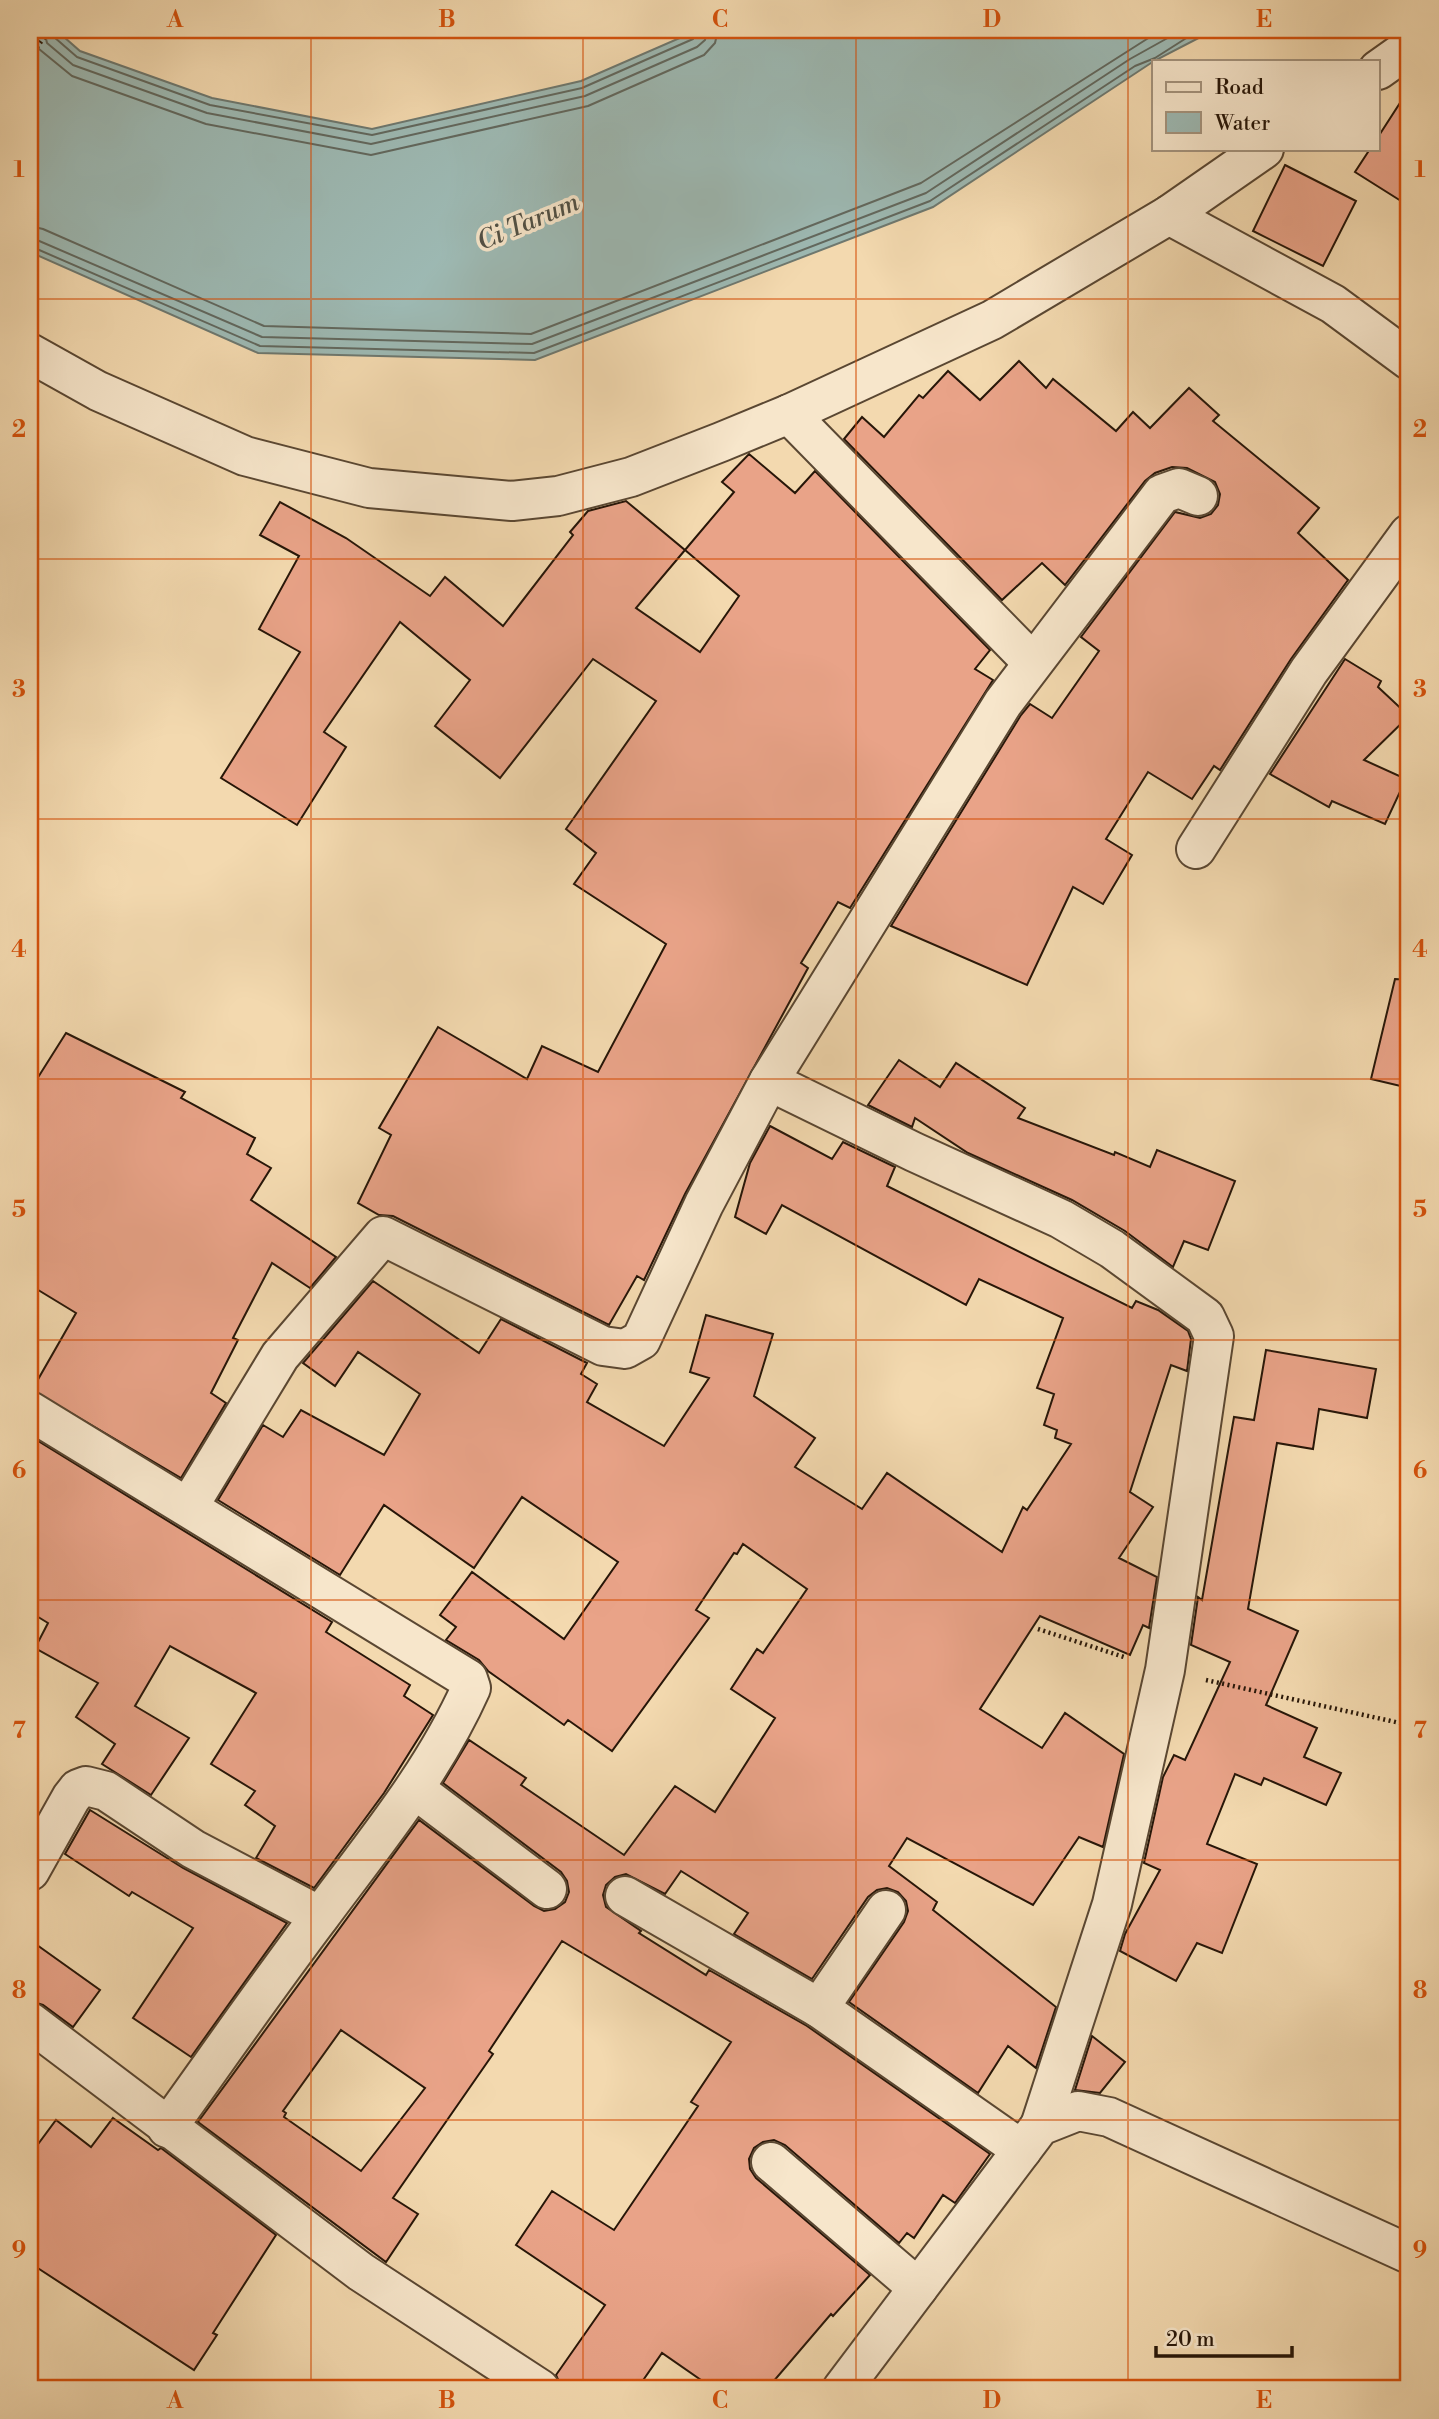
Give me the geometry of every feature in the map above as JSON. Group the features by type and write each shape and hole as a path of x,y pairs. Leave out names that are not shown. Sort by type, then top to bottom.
{"street":[{"path":"1380,69 1409,48"},
{"path":"30,353 98,391 245,456 369,488 512,501 558,496 631,477 789,414 992,320 1169,215 1263,150"},
{"path":"1169,215 1333,304 1409,360"},
{"path":"789,414 1032,662"},
{"path":"189,1506 280,1356 383,1236 603,1346 614,1350 634,1346 646,1334 704,1204 769,1081 968,758 1032,662 1082,603 1162,494 1179,488 1198,496"},
{"path":"1196,849 1309,671 1409,534"},
{"path":"769,1081 914,1152 1061,1219 1112,1249 1205,1317 1214,1336 1165,1670 1112,1904 1031,2138 842,2389"},
{"path":"30,1411 468,1679 471,1688 457,1720 416,1790 320,1916 167,2128"},
{"path":"30,1871 71,1798 86,1786 106,1791 193,1849 320,1916"},
{"path":"416,1790 547,1889"},
{"path":"625,1896 819,2008 1031,2138"},
{"path":"819,2008 886,1910"},
{"path":"30,2022 361,2272 540,2389"},
{"path":"1031,2138 1078,2111 1109,2117 1409,2254"},
{"path":"771,2162 918,2288"}],"path":[{"path":"30,56 50,30"},
{"path":"1038,1629 1165,1670 1409,1725"}],"water":[{"name":"Ci Tarum","path":"30,30 56,30 80,51 212,98 372,129 581,81 698,30 1214,30 1152,60 933,207 535,360 258,353 30,252"}],"building":[{"path":"1409,89 1409,206 1355,172 1369,150 1380,150 1380,134"},
{"path":"1285,165 1356,201 1323,266 1253,231"},
{"path":"1019,361 1046,388 1053,379 1116,431 1133,412 1150,428 1189,388 1219,415 1213,421 1319,508 1298,533 1348,580 1291,659 1220,770 1214,766 1192,799 1148,772 1106,839 1132,855 1103,904 1073,887 1027,985 891,926 1021,715 1030,704 1052,718 1099,651 1081,637 1175,512 1200,518 1211,514 1218,505 1220,494 1215,482 1187,468 1172,467 1155,473 1145,481 1065,585 1042,563 1002,600 844,439 862,417 884,437 919,395 923,398 948,371 980,400"},
{"path":"749,454 795,493 815,471 990,650 975,669 993,680 850,908 838,902 801,963 808,968 685,1194 644,1280 637,1276 609,1325 393,1216 379,1215 358,1203 391,1135 379,1128 438,1027 527,1079 542,1046 598,1072 666,944 574,884 596,853 566,829 656,701 593,659 500,778 435,726 470,680 400,622 324,732 346,747 297,825 221,778 300,652 259,629 299,556 260,535 280,502 346,538 430,596 445,577 503,626 573,535 570,532 588,511 626,501 685,550 734,492 722,482","holes":["685,550 739,596 700,652 636,608"]},
{"path":"1345,659 1381,681 1378,687 1409,716 1364,760 1406,779 1385,824 1332,801 1329,807 1270,774"},
{"path":"1395,979 1409,980 1409,1088 1371,1079"},
{"path":"66,1033 185,1092 181,1098 255,1138 247,1154 271,1168 251,1200 336,1257 310,1288 272,1263 233,1338 238,1340 211,1393 226,1403 181,1478 32,1390 76,1313 30,1285 30,1090"},
{"path":"899,1060 940,1087 956,1063 1025,1108 1018,1118 1114,1155 1115,1152 1150,1167 1157,1150 1235,1181 1208,1250 1184,1241 1173,1267 1125,1231 1072,1200 968,1153 915,1118 912,1127 868,1105"},
{"path":"770,1126 832,1159 843,1142 895,1167 887,1186 1132,1308 1136,1301 1158,1310 1188,1331 1191,1339 1187,1371 1171,1365 1130,1492 1153,1507 1119,1558 1157,1577 1149,1628 1143,1625 1130,1655 1040,1616 980,1709 1042,1748 1065,1713 1124,1754 1103,1847 1079,1837 1033,1905 907,1838 889,1866 937,1902 933,1910 1056,2007 1036,2068 1008,2046 978,2093 849,2002 904,1922 908,1911 906,1901 898,1892 887,1888 877,1890 868,1897 812,1979 734,1934 748,1913 681,1871 665,1894 626,1874 615,1877 606,1885 603,1895 606,1907 641,1931 639,1933 706,1975 709,1970 807,2026 990,2154 955,2203 943,2195 914,2238 907,2233 899,2243 785,2145 774,2140 763,2142 754,2148 749,2159 750,2169 756,2178 870,2275 833,2316 831,2314 767,2389 714,2389 662,2353 637,2389 562,2389 556,2375 605,2305 516,2245 552,2191 614,2230 698,2106 691,2102 731,2042 562,1941 489,2051 493,2054 393,2198 418,2214 386,2262 198,2122 419,1820 534,1906 544,1911 555,1909 565,1902 569,1892 567,1881 561,1872 443,1783 469,1740 526,1778 521,1785 624,1855 675,1786 715,1812 775,1718 731,1689 757,1649 763,1653 807,1589 743,1544 737,1554 734,1553 696,1610 709,1618 612,1751 568,1720 564,1725 488,1671 479,1660 446,1640 456,1627 440,1615 472,1572 564,1639 618,1562 522,1497 474,1568 384,1505 340,1575 218,1500 263,1425 283,1437 301,1410 384,1455 420,1394 358,1352 335,1386 303,1363 373,1281 479,1353 501,1319 587,1363 581,1374 597,1384 587,1402 664,1446 709,1378 690,1372 706,1315 773,1334 754,1396 815,1438 795,1467 862,1509 887,1473 1002,1552 1023,1507 1027,1510 1071,1444 1055,1438 1057,1430 1044,1425 1054,1394 1037,1388 1063,1318 979,1279 966,1305 782,1205 766,1234 735,1217 750,1163","holes":["341,2030 425,2088 361,2171 284,2117 286,2113 283,2111"]},
{"path":"1266,1350 1376,1369 1367,1418 1319,1409 1313,1449 1277,1443 1248,1609 1298,1631 1266,1705 1317,1728 1304,1757 1341,1773 1326,1805 1264,1778 1261,1785 1235,1774 1207,1844 1257,1864 1222,1953 1197,1943 1176,1981 1120,1951 1125,1934 1160,1870 1144,1863 1163,1777 1174,1755 1185,1760 1230,1662 1191,1645 1198,1597 1202,1600 1234,1417 1254,1420"},
{"path":"30,1436 332,1622 326,1632 410,1685 404,1696 433,1715 384,1793 314,1888 256,1858 275,1826 245,1805 255,1791 211,1764 256,1693 170,1646 135,1706 189,1738 151,1795 102,1764 115,1744 76,1717 98,1683 35,1648 48,1623 30,1612"},
{"path":"90,1810 183,1868 287,1923 191,2057 133,2018 193,1928 132,1892 129,1896 65,1854"},
{"path":"30,1940 100,1990 73,2027 43,2005 30,2001"},
{"path":"1092,2036 1125,2062 1100,2093 1075,2090"},
{"path":"113,2118 158,2150 161,2148 276,2235 213,2333 217,2335 194,2370 30,2263 30,2155 56,2120 91,2147"}]}
